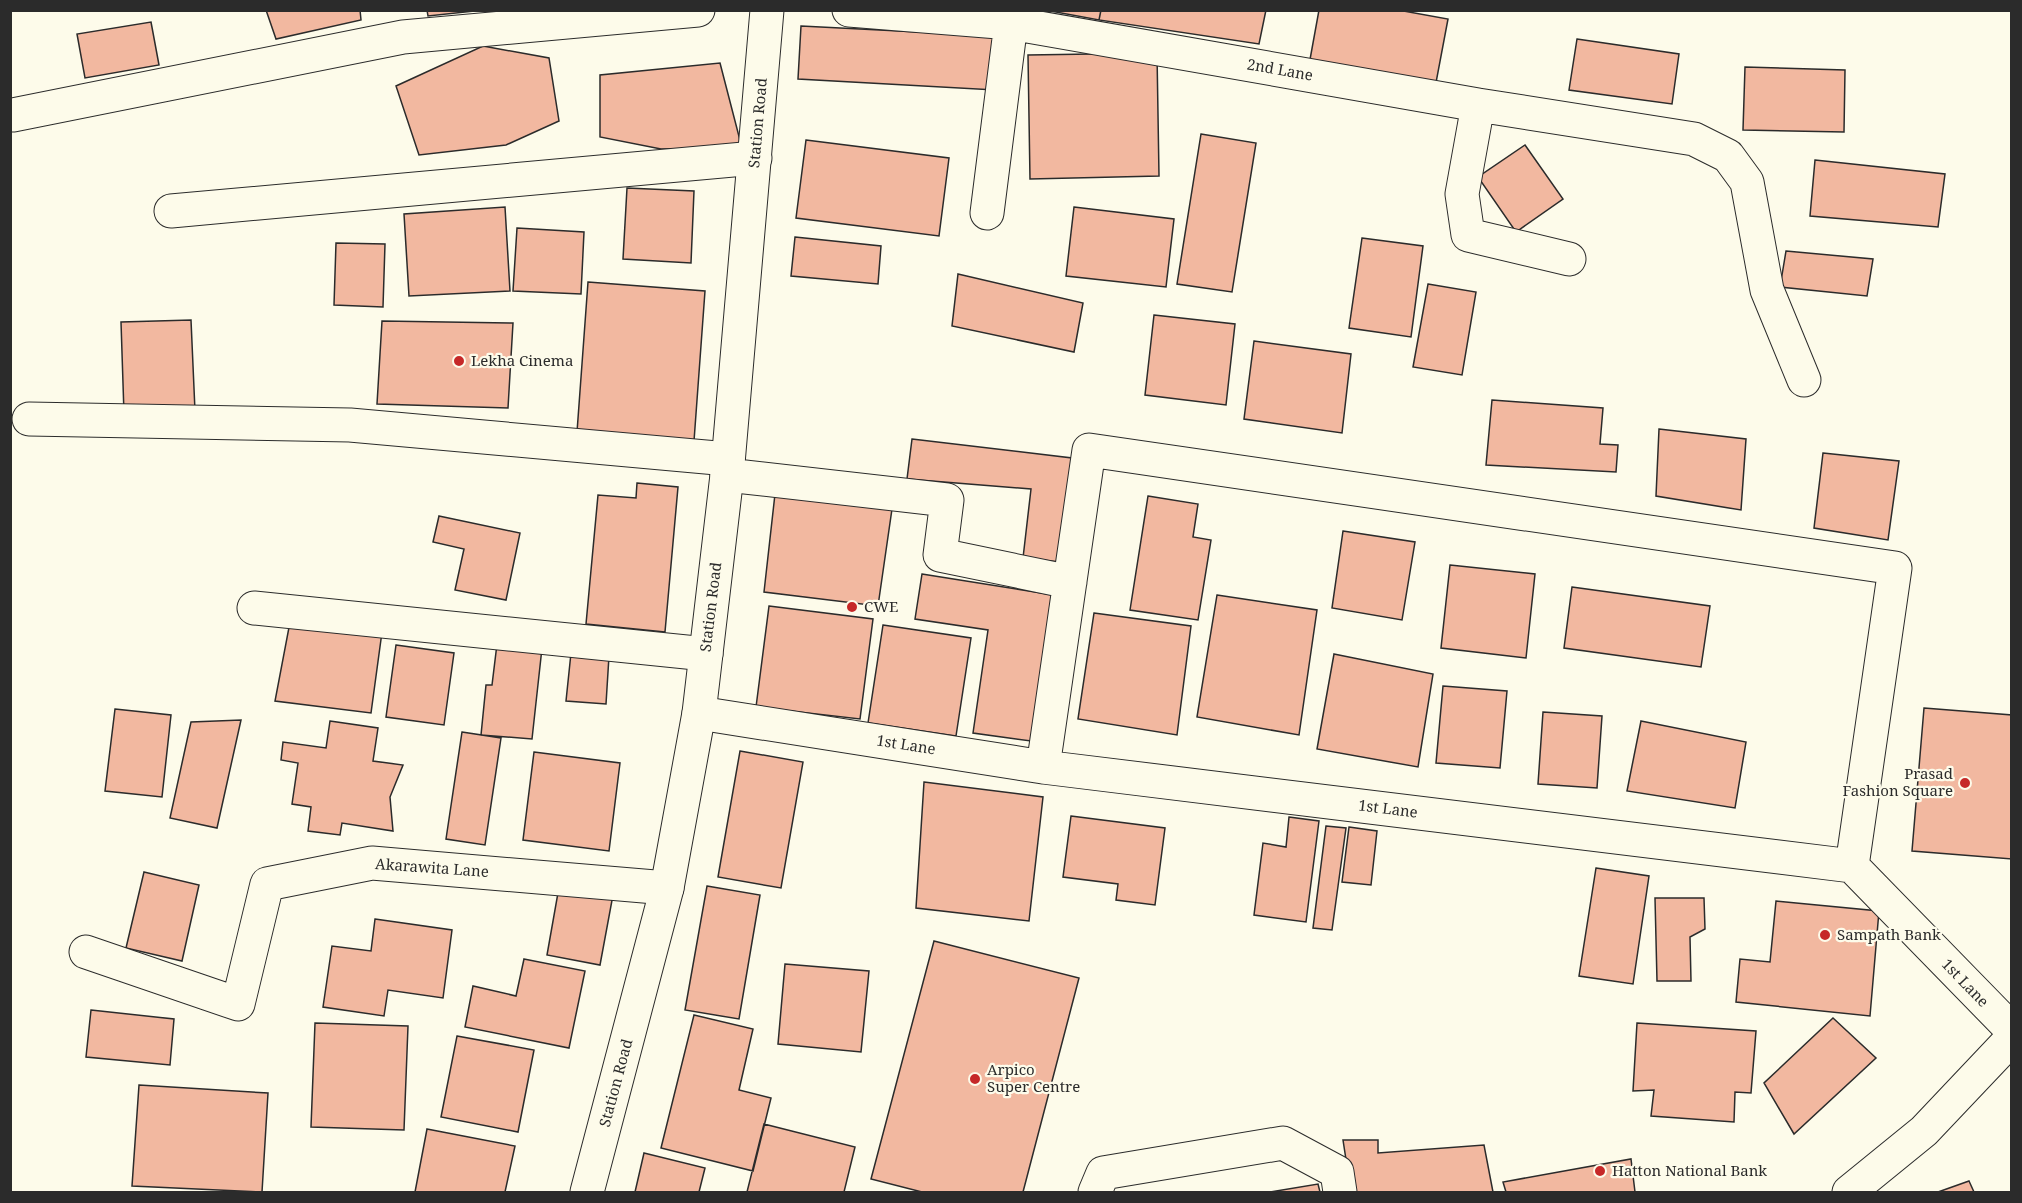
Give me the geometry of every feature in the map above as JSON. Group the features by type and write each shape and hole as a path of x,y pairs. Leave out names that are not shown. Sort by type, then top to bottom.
{"main road":[{"path":"13,115 403,37 698,10"},
{"name":"Station Road","path":"587,1192 667,888 699,713 728,467 767,10"},
{"name":"2nd Lane","path":"849,10 1011,23 1478,105 1694,139 1728,156 1747,182 1767,290 1804,381"},
{"path":"987,213 1011,23"},
{"path":"1478,105 1462,194 1468,235 1569,259"},
{"path":"171,211 755,158"},
{"path":"29,419 350,425 728,467 947,500 940,555 1070,582"},
{"path":"1043,766 1089,450 1895,568 1852,866"},
{"path":"254,608 706,654"},
{"name":"1st Lane","path":"699,713 1043,766 1852,866 2012,1030"},
{"name":"Akarawita Lane","path":"86,952 238,1004 267,884 372,863 667,888"},
{"path":"1849,1192 1924,1131 2012,1038"},
{"path":"1095,1192 1103,1173 1283,1143 1337,1172 1340,1192"}],"building":[{"path":"266,10 360,10 361,20 276,39"},
{"path":"427,10 484,10 428,16"},
{"path":"1045,10 1101,10 1099,20"},
{"path":"1101,10 1266,10 1259,44 1099,20"},
{"path":"1319,10 1398,10 1448,19 1435,88 1309,65"},
{"path":"151,22 159,65 85,78 77,34"},
{"path":"801,26 997,36 995,90 798,79"},
{"path":"1577,39 1679,54 1672,104 1569,90"},
{"path":"483,46 549,58 559,121 506,145 419,155 396,86"},
{"path":"1157,53 1159,176 1030,179 1028,55"},
{"path":"720,63 742,148 661,149 600,137 600,75"},
{"path":"1745,67 1845,70 1844,132 1743,130"},
{"path":"1201,134 1256,143 1232,292 1177,284"},
{"path":"806,140 949,158 939,236 796,218"},
{"path":"1525,145 1563,199 1516,232 1478,177"},
{"path":"1815,160 1945,174 1938,227 1810,216"},
{"path":"627,188 694,191 691,263 623,259"},
{"path":"505,207 510,291 409,296 404,214"},
{"path":"1074,207 1174,219 1166,287 1066,276"},
{"path":"517,228 584,232 581,294 513,291"},
{"path":"795,237 881,246 878,284 791,276"},
{"path":"1362,238 1423,246 1411,337 1349,328"},
{"path":"336,243 385,244 383,307 334,305"},
{"path":"1786,251 1873,259 1867,296 1780,287"},
{"path":"958,274 1083,303 1074,352 952,326"},
{"path":"588,282 705,291 694,441 577,432"},
{"path":"1428,284 1476,292 1462,375 1413,367"},
{"path":"1154,315 1235,324 1226,405 1145,395"},
{"path":"191,320 195,411 124,414 121,322"},
{"path":"382,321 513,323 508,408 377,404"},
{"path":"1254,341 1351,354 1342,433 1244,419"},
{"path":"1492,400 1603,408 1600,444 1618,445 1616,472 1486,465"},
{"path":"1659,429 1746,439 1741,510 1656,496"},
{"path":"912,439 1072,458 1060,562 1023,558 1031,489 907,479"},
{"path":"1823,453 1899,461 1888,540 1814,528"},
{"path":"637,483 678,487 665,632 586,624 598,495 636,498"},
{"path":"775,494 892,509 878,606 764,592"},
{"path":"1148,496 1198,504 1193,537 1211,540 1198,620 1130,610"},
{"path":"439,516 520,533 506,600 455,590 464,549 433,542"},
{"path":"1343,531 1415,542 1402,620 1332,608"},
{"path":"1450,565 1535,574 1526,658 1441,648"},
{"path":"922,574 1054,595 1031,741 973,733 988,630 915,619"},
{"path":"1572,587 1710,606 1701,667 1564,648"},
{"path":"1217,595 1317,610 1299,735 1197,717"},
{"path":"769,606 873,619 860,719 756,707"},
{"path":"1094,613 1191,626 1177,735 1078,719"},
{"path":"290,622 382,632 371,713 275,701"},
{"path":"883,625 971,638 956,736 868,723"},
{"path":"497,644 542,648 532,739 481,735 486,685 492,685"},
{"path":"396,645 454,653 444,725 386,717"},
{"path":"571,653 609,656 606,704 566,701"},
{"path":"1334,654 1433,674 1418,767 1317,749"},
{"path":"1443,686 1507,691 1500,768 1436,763"},
{"name":"Prasad Fashion Square","path":"1924,708 2012,715 2012,859 1912,851"},
{"path":"115,709 171,715 162,797 105,791"},
{"path":"1543,712 1602,716 1597,788 1538,784"},
{"path":"241,720 217,828 170,818 191,722"},
{"path":"330,721 378,728 373,761 403,765 390,797 393,831 342,823 340,835 308,831 311,807 292,804 298,763 281,760 283,742 326,748"},
{"path":"1641,721 1746,742 1735,808 1627,791"},
{"path":"462,732 501,738 485,845 446,839"},
{"path":"740,751 803,762 781,888 718,877"},
{"path":"534,752 620,763 609,851 523,840"},
{"path":"924,782 1043,797 1029,921 916,908"},
{"path":"1071,816 1165,828 1155,905 1116,900 1118,884 1063,877"},
{"path":"1289,817 1319,821 1306,922 1254,915 1263,843 1286,847"},
{"path":"1326,826 1346,828 1332,930 1313,928"},
{"path":"1349,827 1377,831 1371,885 1342,882"},
{"path":"1596,868 1649,876 1633,984 1579,976"},
{"path":"144,872 199,885 182,961 126,948"},
{"path":"707,886 760,895 739,1019 685,1010"},
{"path":"559,887 613,895 600,965 547,955"},
{"path":"1655,898 1704,898 1705,929 1690,937 1691,981 1657,981"},
{"name":"Sampath Bank","path":"1776,901 1879,911 1870,1016 1736,1002 1740,959 1770,962"},
{"path":"375,919 452,930 443,998 388,990 384,1016 323,1007 332,946 371,951"},
{"name":"Arpico Super Centre","path":"934,941 1079,978 1023,1192 922,1192 871,1179"},
{"path":"524,959 585,971 569,1048 465,1027 473,986 516,996"},
{"path":"785,964 869,971 861,1052 778,1044"},
{"path":"91,1010 174,1019 170,1065 86,1057"},
{"path":"694,1015 753,1029 739,1090 771,1098 753,1171 661,1148"},
{"path":"1833,1018 1876,1058 1794,1134 1764,1083"},
{"path":"315,1023 408,1026 404,1130 311,1127"},
{"path":"1637,1023 1756,1031 1751,1093 1735,1092 1734,1122 1651,1116 1654,1090 1633,1091"},
{"path":"457,1036 534,1050 518,1132 441,1117"},
{"path":"139,1085 268,1093 262,1192 132,1186"},
{"path":"764,1124 855,1147 844,1192 747,1192"},
{"path":"427,1129 515,1146 505,1192 415,1192"},
{"path":"1343,1140 1378,1140 1378,1153 1484,1145 1493,1192 1351,1192"},
{"path":"644,1153 705,1168 699,1192 635,1192"},
{"name":"Hatton National Bank","path":"1631,1159 1635,1192 1506,1192 1503,1182"},
{"path":"1969,1181 1974,1192 1938,1192"},
{"path":"1318,1184 1320,1192 1270,1192"}],"place":[{"name":"Lekha Cinema","path":"459,361"},
{"name":"CWE","path":"852,607"},
{"name":"Prasad Fashion Square","path":"1965,783"},
{"name":"Sampath Bank","path":"1825,935"},
{"name":"Arpico Super Centre","path":"975,1079"},
{"name":"Hatton National Bank","path":"1600,1171"}]}
